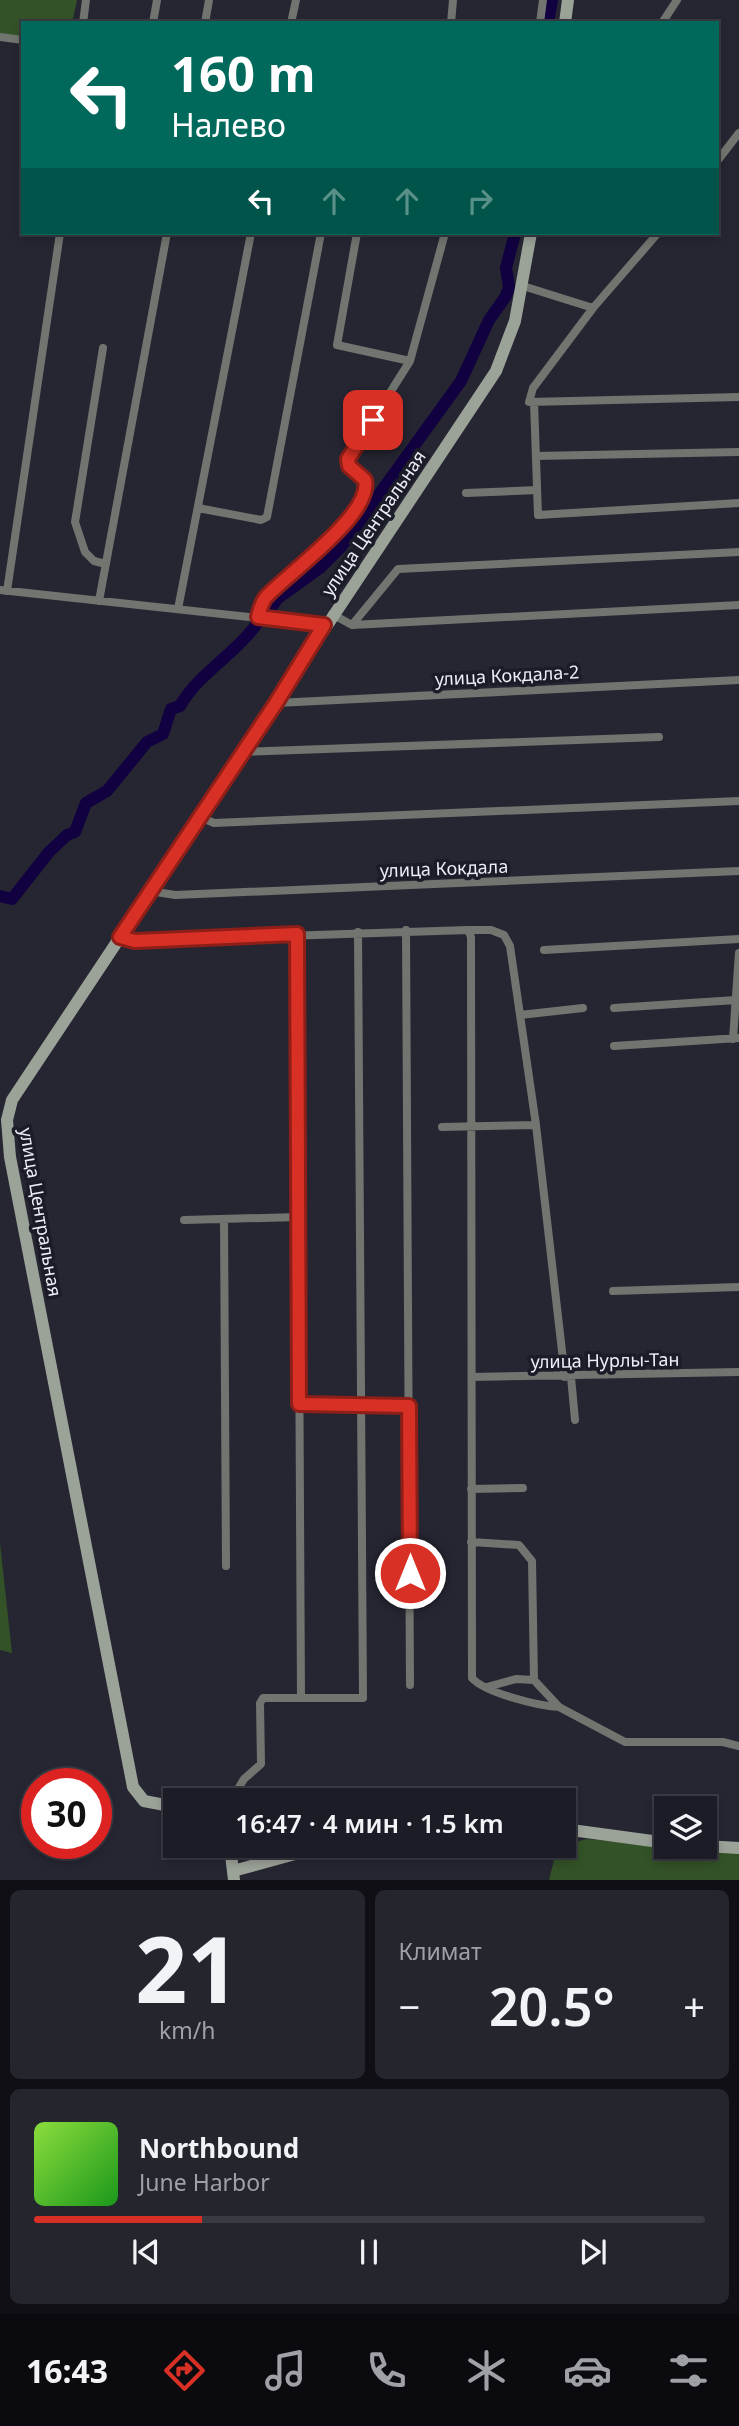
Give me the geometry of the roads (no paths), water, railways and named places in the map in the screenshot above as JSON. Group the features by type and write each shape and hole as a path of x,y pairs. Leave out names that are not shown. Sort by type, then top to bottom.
{"main road":[{"path":"565,21 568,0"},
{"name":"улица Центральная","path":"163,1805 144,1801 133,1787 8,1132 12,1100 23,1079 496,371 515,321 531,235"},
{"path":"576,1831 654,1841"},
{"path":"717,1847 739,1848"},
{"path":"234,1875 287,1858"}],"street":[{"path":"83,21 86,0"},
{"path":"153,21 157,0"},
{"path":"205,21 209,0"},
{"path":"291,21 296,0"},
{"path":"451,21 453,0"},
{"path":"540,21 543,0"},
{"path":"663,21 677,0"},
{"path":"0,37 21,40"},
{"path":"719,159 739,133"},
{"path":"61,235 4,591 258,617 328,620 352,625 739,605"},
{"path":"99,601 167,235"},
{"path":"178,609 251,235"},
{"path":"198,508 261,520 267,517 321,235"},
{"path":"357,235 337,345 410,361"},
{"path":"258,617 266,597 323,549 365,493 365,480 349,466 348,459 410,361 444,235"},
{"path":"656,235 593,308 533,387 538,515 739,503"},
{"path":"523,286 593,308"},
{"path":"103,348 75,522 85,552 94,561 106,565"},
{"path":"532,402 739,397"},
{"path":"536,456 739,452"},
{"path":"466,493 537,490"},
{"path":"352,625 398,569 739,552"},
{"name":"улица Кокдала-2","path":"276,703 739,680"},
{"path":"243,752 659,737"},
{"path":"200,817 214,823 739,801"},
{"name":"улица Кокдала","path":"150,891 175,895 739,872"},
{"path":"120,937 135,941 406,930 491,930 504,935 509,946 520,1015 575,1420"},
{"path":"406,930 410,1685"},
{"path":"468,930 471,937 472,1678 487,1687 523,1700 559,1707 632,1744 723,1742 739,1746"},
{"path":"239,1788 244,1779 261,1764 260,1703 263,1698 363,1698 358,932"},
{"path":"297,934 301,1698"},
{"path":"544,950 739,939"},
{"path":"614,1046 736,1038 739,953"},
{"path":"614,1008 736,1000"},
{"path":"520,1015 583,1008"},
{"path":"442,1127 536,1125"},
{"path":"184,1220 299,1217"},
{"path":"224,1219 226,1566"},
{"path":"613,1291 739,1287"},
{"name":"улица Нурлы-Тан","path":"472,1377 739,1372"},
{"path":"299,1404 409,1406"},
{"path":"471,1489 523,1488"},
{"path":"471,1542 519,1545 532,1561 534,1680 559,1707"},
{"path":"487,1687 516,1679 534,1680"}],"waterway":[{"path":"548,21 552,0"},
{"path":"268,613 277,599 320,568 341,547 461,381 489,320 506,296 509,287 506,268 514,235"},
{"path":"0,896 12,899 49,852 67,835 75,832 86,803 107,791 147,742 163,734 171,709 180,706 197,684 238,646 256,625"}]}
